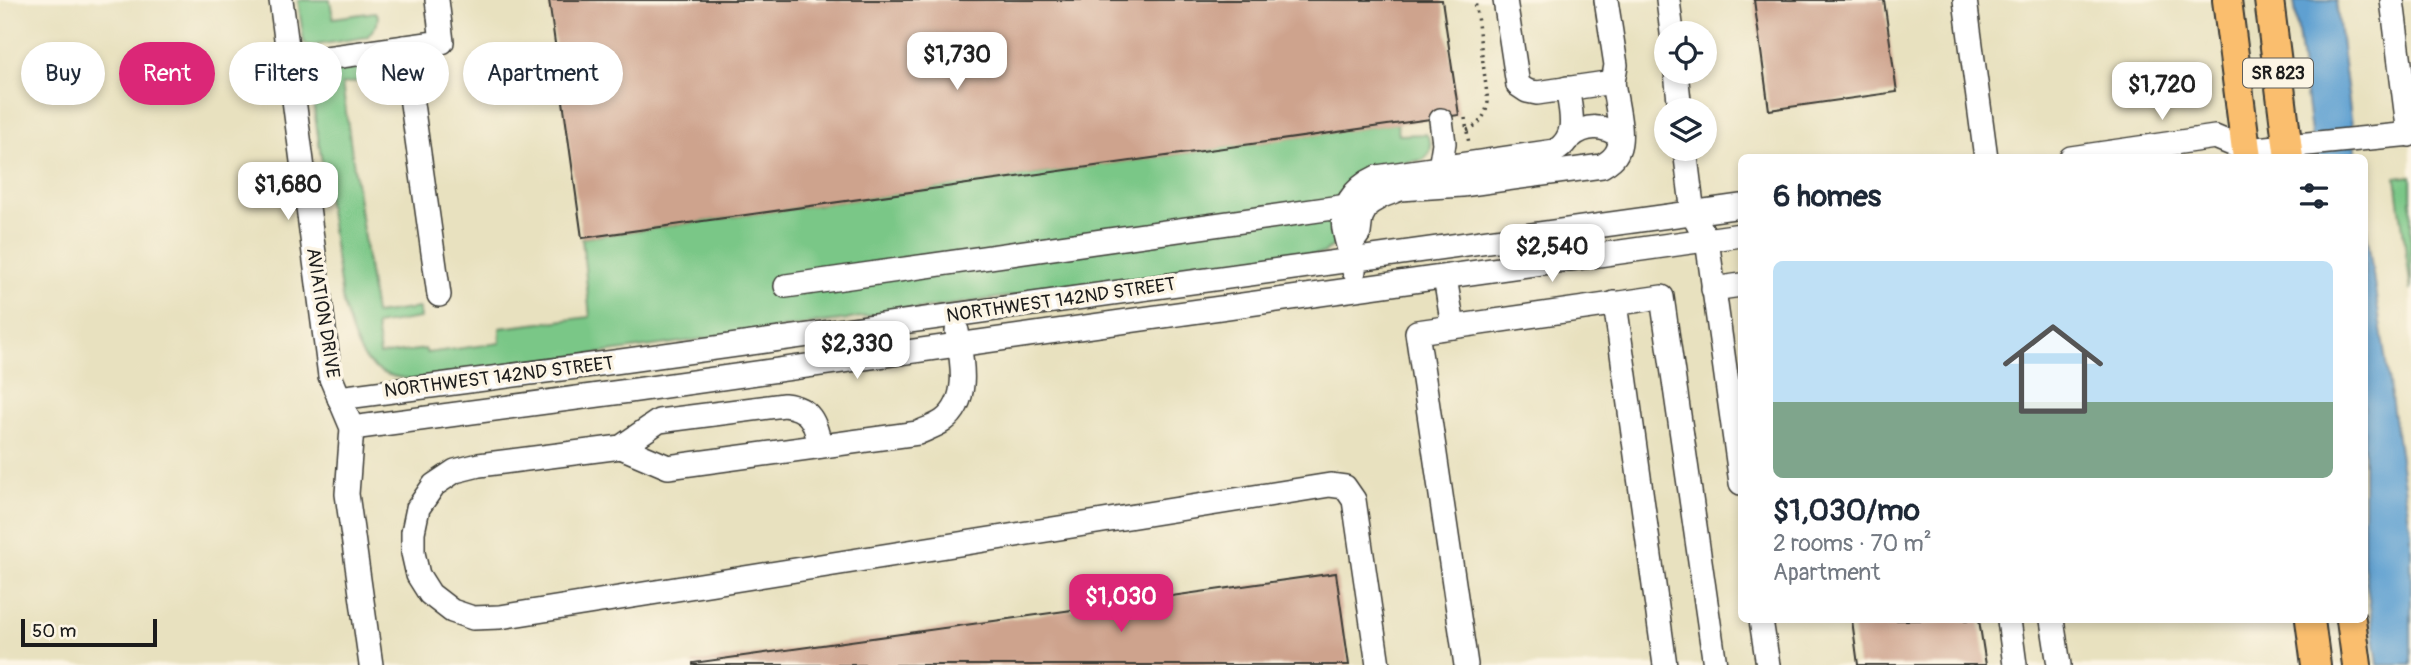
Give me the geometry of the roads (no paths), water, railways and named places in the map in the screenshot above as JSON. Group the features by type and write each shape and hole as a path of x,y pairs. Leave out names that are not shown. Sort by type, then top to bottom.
{"main road":[{"name":"SR 823","path":"2227,0 2243,154"},
{"name":"SR 823","path":"2269,0 2294,149"},
{"path":"2310,623 2316,665"},
{"path":"2350,623 2357,665"}],"street":[{"name":"AVIATION DRIVE","path":"281,0 286,42"},
{"path":"437,0 442,42"},
{"path":"1505,0 1518,85 1537,93 1613,82"},
{"path":"1351,252 1368,204 1400,189 1462,185 1602,166 1613,159 1619,150 1620,137 1613,82 1616,65 1606,0"},
{"path":"1668,0 1671,21"},
{"path":"1965,0 1985,154"},
{"path":"2252,154 2410,134 2392,0"},
{"path":"1567,88 1572,119 1571,137"},
{"name":"AVIATION DRIVE","path":"294,105 330,376 352,428 347,494 371,665"},
{"path":"412,105 439,295"},
{"path":"1440,168 1444,143 1441,120"},
{"path":"1357,288 1345,234 1346,206 1362,184 1377,177 1555,151 1585,128 1601,127 1620,137"},
{"path":"2098,154 2215,137 2241,154"},
{"path":"1686,161 1693,214 1707,240 1738,462"},
{"path":"786,286 1346,206"},
{"name":"NORTHWEST 142ND STREET","path":"338,398 954,314 1351,252 1693,214 1738,206"},
{"name":"NORTHWEST 142ND STREET","path":"352,428 1738,235"},
{"path":"1445,277 1453,327"},
{"path":"1713,289 1738,285"},
{"path":"1466,665 1417,332 1662,297 1715,665"},
{"path":"1615,303 1665,665"},
{"path":"621,447 668,467 918,433 944,421 958,403 962,385 954,314"},
{"path":"820,446 810,415 797,406 784,405 659,421 621,447 479,465 455,471 434,485 418,508 413,532 413,553 418,575 430,594 452,611 473,618 500,617 1330,485 1345,487 1354,500 1378,665"},
{"path":"1761,623 1768,665"},
{"path":"2008,623 2015,665"},
{"path":"2052,623 2059,665"}],"water":[{"path":"2294,0 2336,0 2356,154 2314,154"},
{"path":"2368,240 2411,533 2411,665 2378,665 2368,593"}]}
